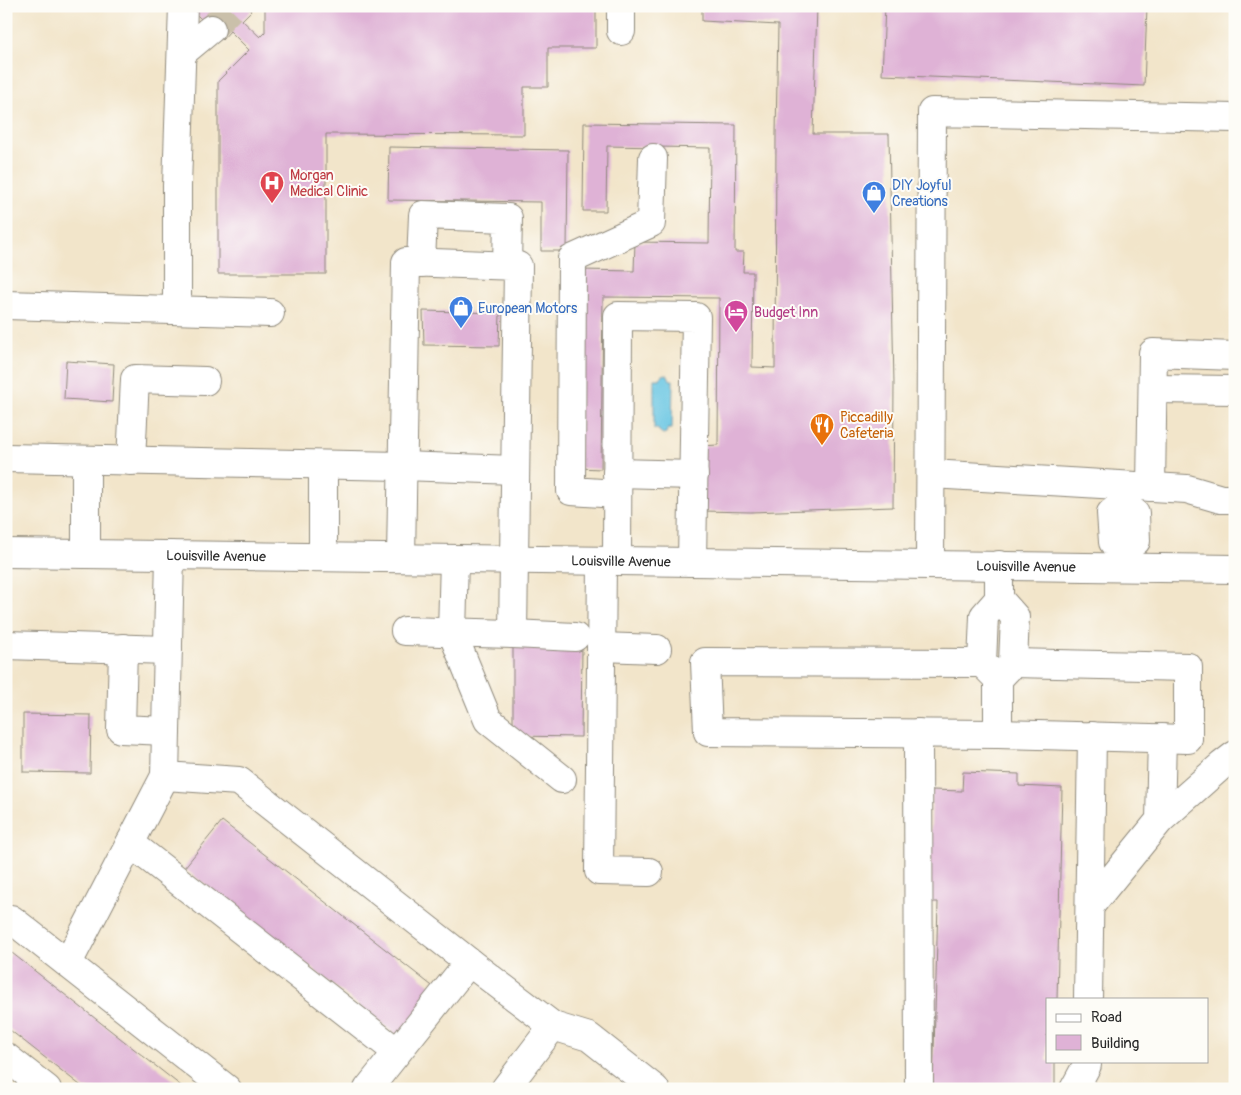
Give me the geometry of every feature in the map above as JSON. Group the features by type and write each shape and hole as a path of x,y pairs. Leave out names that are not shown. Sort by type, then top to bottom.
{"main road":[{"path":"177,310 177,186 183,6"},
{"path":"182,53 211,30"},
{"path":"930,565 932,112 1235,118"},
{"path":"653,158 651,224 572,259 572,491 617,483 694,475"},
{"path":"421,262 423,215 508,218 507,265"},
{"path":"400,558 406,262 518,266 513,634"},
{"path":"6,305 270,313"},
{"path":"649,872 598,871 601,647 617,483 618,316 696,317 692,562"},
{"path":"1151,487 1153,353 1235,356"},
{"path":"131,461 136,379 205,382"},
{"path":"1153,389 1235,390"},
{"path":"6,458 515,470"},
{"path":"86,460 86,554"},
{"path":"322,557 323,465"},
{"path":"930,474 1123,495 1151,487 1187,488 1221,499 1235,499"},
{"path":"1123,495 1112,513 1113,542 1126,558"},
{"name":"Louisville Avenue","path":"6,553 930,565 999,565 1126,558 1235,568"},
{"path":"68,963 165,776 170,555"},
{"path":"454,559 452,632 488,720 562,778"},
{"path":"998,734 998,668 984,616 998,598 999,565"},
{"path":"405,631 575,638"},
{"path":"6,645 168,650"},
{"path":"601,647 657,649"},
{"path":"123,648 121,729 166,731"},
{"path":"705,662 998,668 1188,667 1188,739 918,733 708,732 705,662"},
{"path":"918,733 918,1089"},
{"path":"1088,998 1092,736"},
{"path":"1160,820 1162,738"},
{"path":"1090,906 1160,820 1222,765 1235,756"},
{"path":"165,776 239,781 468,962 553,1026 589,1037 655,1089"},
{"path":"130,843 397,1052"},
{"path":"6,925 11,919 227,1089"},
{"path":"368,1089 468,962"},
{"path":"505,1089 553,1026"},
{"path":"6,1057 47,1089"},
{"path":"1074,1089 1087,1062"}],"water":[{"path":"664,374 668,375 670,380 673,380 672,429 668,429 663,434 658,429 654,429 654,379 660,379"}],"building":[{"name":"Morgan Medical Clinic","path":"194,6 247,6 251,11 242,20 260,37 265,32 265,6 596,6 596,48 548,48 548,87 524,87 524,135 326,134 326,274 218,274 218,81 249,50 230,31 222,40 191,9"},
{"path":"702,6 817,6 813,134 889,134 894,385 893,507 751,512 701,511 701,446 718,445 719,298 603,297 601,469 579,468 581,270 634,271 635,242 709,243 710,148 607,146 606,211 583,211 584,123 736,125 735,252 744,252 743,272 753,272 752,367 775,368 778,25 702,21"},
{"path":"885,6 1147,6 1144,86 882,75"},
{"path":"389,147 568,150 567,251 541,251 541,202 388,200"},
{"name":"European Motors","path":"423,311 500,313 499,346 424,345"},
{"path":"66,361 114,364 112,402 64,399"},
{"path":"513,645 582,646 581,737 513,736"},
{"path":"23,714 91,715 90,773 23,772"},
{"path":"963,772 1019,774 1019,786 1062,788 1057,998 1046,998 1046,1062 1055,1062 1055,1089 933,1089 938,902 929,902 932,790 962,791"},
{"path":"222,821 436,989 399,1037 184,868"},
{"path":"12,953 185,1089 85,1089 6,1027 6,960"}],"tunnel":[{"path":"211,29 233,6"}],"place":[{"name":"Morgan Medical Clinic","path":"272,204"},
{"name":"DIY Joyful Creations","path":"874,214"},
{"name":"European Motors","path":"461,329"},
{"name":"Budget Inn","path":"736,333"},
{"name":"Piccadilly Cafeteria","path":"822,446"}]}
